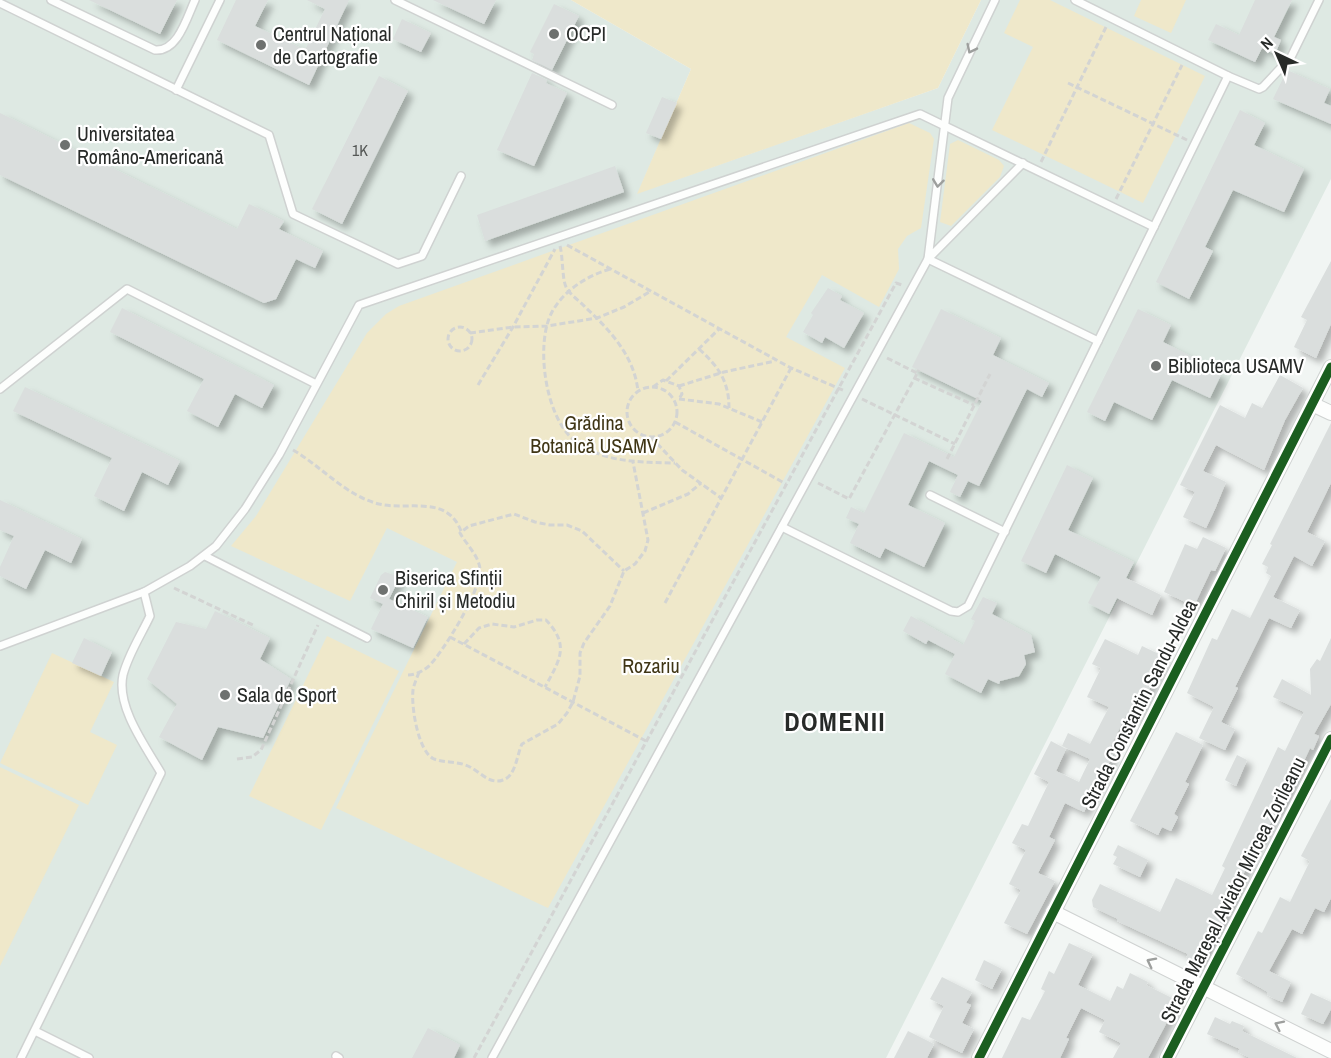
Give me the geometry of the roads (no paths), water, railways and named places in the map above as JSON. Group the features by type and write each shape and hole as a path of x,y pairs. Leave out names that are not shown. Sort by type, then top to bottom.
{"street":[{"name":"Strada Constantin Sandu-Aldea","path":"979,1058 1330,372"},
{"path":"1312,404 1331,413"},
{"name":"Strada Mareșal Aviator Mircea Zorileanu","path":"1167,1058 1331,739"},
{"path":"1053,912 1331,1051"}],"lane":[{"path":"51,0 160,51 167,49 176,40 195,0"},
{"path":"176,90 220,0"},
{"path":"395,0 612,105"},
{"path":"928,259 948,98 995,0"},
{"path":"1075,0 1255,88 1263,87 1291,57 1319,0"},
{"path":"0,3 269,135 293,214 398,264 422,256 461,176"},
{"path":"782,527 958,612 968,606 1228,76"},
{"path":"1,645 144,592 205,556 216,546 245,509 284,445 359,306 920,114 1154,227"},
{"path":"492,1058 928,259 1023,163"},
{"path":"928,259 1098,341"},
{"path":"0,389 127,290 316,384"},
{"path":"930,495 1005,532"},
{"path":"205,556 367,638"},
{"path":"21,1058 161,774 127,712 122,695 126,666 150,616 144,592"},
{"path":"35,1031 89,1058"}],"place":[{"name":"OCPI","path":"554,34"},
{"name":"Centrul Național de Cartografie","path":"261,45"},
{"name":"Universitatea Româno-Americană","path":"65,145"},
{"name":"Biblioteca USAMV","path":"1156,366"},
{"name":"Biserica Sfinții Chiril și Metodiu","path":"383,590"},
{"name":"Sala de Sport","path":"225,695"}],"district":[{"name":"DOMENII","path":"835,722"}],"park label":[{"name":"Grădina Botanică USAMV","path":"594,434"},
{"name":"Rozariu","path":"651,666"}]}
